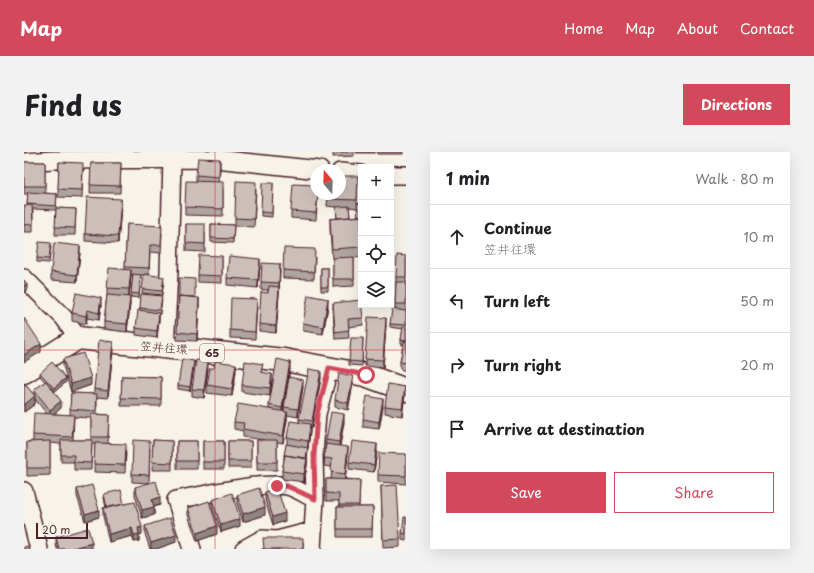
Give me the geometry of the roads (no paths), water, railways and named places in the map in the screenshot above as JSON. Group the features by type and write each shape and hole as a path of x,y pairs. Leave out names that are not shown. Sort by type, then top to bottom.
{"main road":[{"name":"笠井往環","path":"78,338 130,345 284,360 366,375 406,390"},
{"path":"24,372 78,338"}],"street":[{"path":"165,348 172,159"},
{"path":"24,162 53,160 215,159 310,169"},
{"path":"346,173 358,174"},
{"path":"394,175 406,175"},
{"path":"24,278 64,318 78,338"},
{"path":"312,549 315,499 314,455 317,414 329,368"},
{"path":"192,549 176,500 240,489 277,486 287,486 315,499"},
{"path":"24,491 39,549"},
{"path":"244,549 262,539 277,540 312,531"}]}
